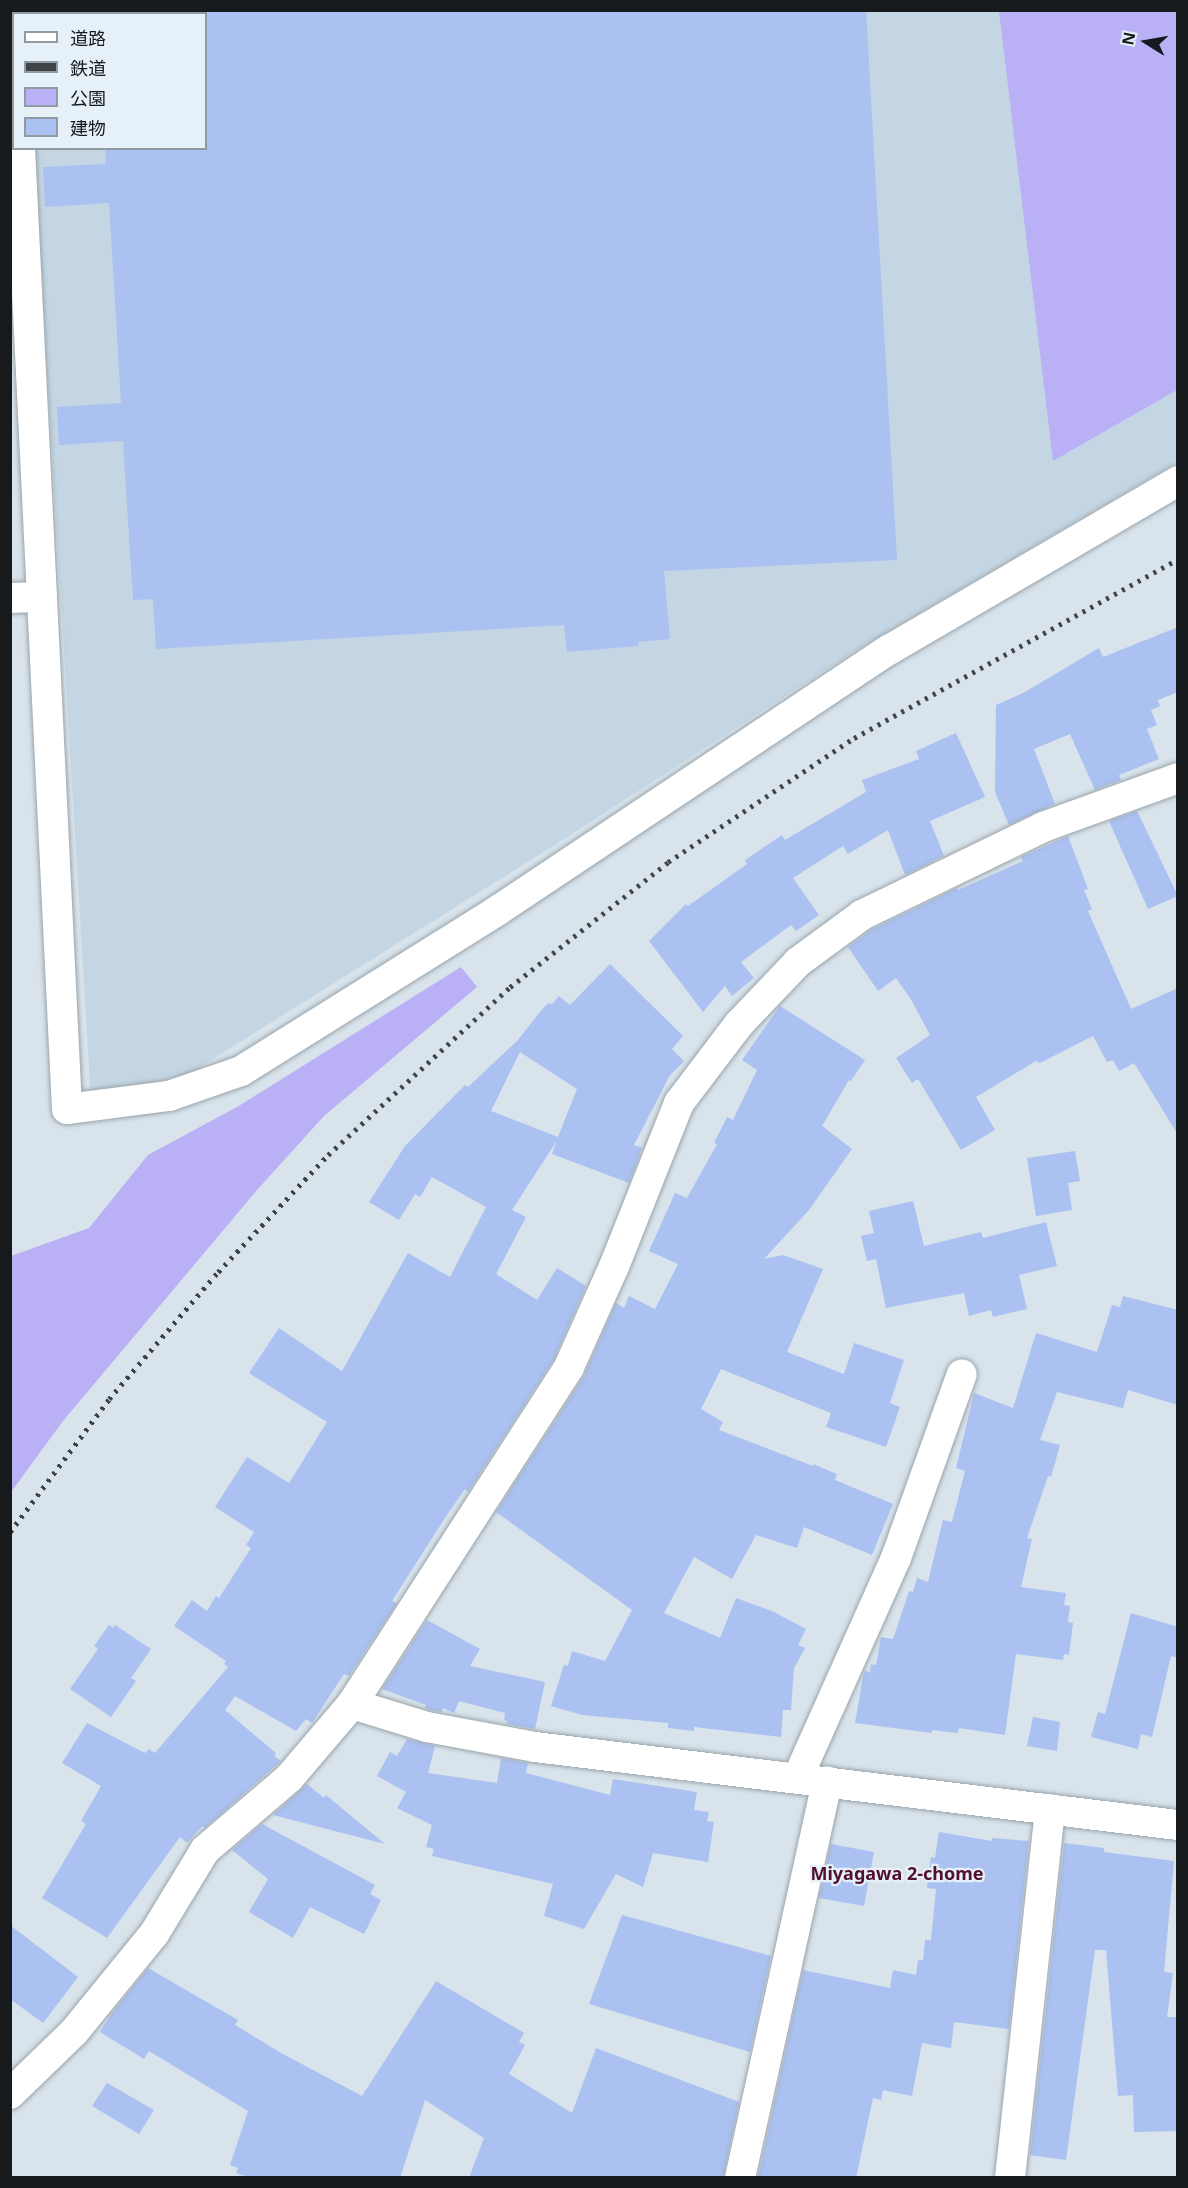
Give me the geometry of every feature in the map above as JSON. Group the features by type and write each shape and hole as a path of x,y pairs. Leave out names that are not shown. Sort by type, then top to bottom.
{"street":[{"path":"20,150 67,1109 169,1096 241,1071 497,911 889,650 1178,481"},
{"path":"10,598 42,597"},
{"path":"10,2094 74,2032 154,1934 205,1851 289,1779 352,1704 569,1367 615,1264 679,1103 739,1024 798,962 862,915 1042,827 1178,778"},
{"path":"798,1777 896,1558 962,1374"},
{"path":"352,1704 427,1727 535,1747 827,1780 1178,1825"},
{"path":"740,2178 827,1780"},
{"path":"1010,2178 1050,1809"}],"shaded area":[{"path":"1177,11 1177,462 858,649 561,841 192,1072 91,1101 34,150 207,150 207,12 26,12"}],"green space":[{"path":"999,11 1177,11 1177,390 1053,461"},
{"path":"461,967 477,987 324,1116 257,1190 63,1421 11,1492 11,1256 89,1228 148,1155 237,1107"}],"building":[{"path":"206,10 866,10 897,560 664,571 670,639 638,642 638,646 567,652 564,625 156,649 153,599 133,600 123,441 59,445 57,407 121,403 109,203 45,207 43,167 106,164 105,150 207,150"},
{"path":"1178,627 1178,692 1158,700 1160,706 1151,710 1157,725 1147,729 1159,759 1119,775 1121,780 1095,790 1070,734 1034,749 1055,804 1009,825 995,792 996,705 1025,692 1099,648 1103,657"},
{"path":"956,733 985,797 930,821 944,856 905,875 888,830 848,854 843,846 793,878 819,915 796,931 791,925 741,962 754,978 732,996 725,986 703,1012 649,941 686,904 688,906 747,864 745,860 782,835 785,840 866,792 862,780 919,759 916,751"},
{"path":"1137,811 1178,896 1148,909 1109,821"},
{"path":"1068,836 1088,889 1084,890 1092,909 1088,911 1131,1009 1178,988 1178,1135 1134,1063 1119,1071 1113,1060 1107,1062 1093,1036 1040,1063 1036,1061 976,1097 995,1130 961,1150 918,1079 912,1083 896,1058 930,1035 912,1001 896,978 878,991 848,947 871,930 957,888 958,890 1023,861 1021,857"},
{"path":"610,964 683,1036 672,1049 684,1061 670,1075 634,1145 642,1148 629,1183 552,1154 556,1142 512,1210 526,1217 496,1274 537,1300 557,1268 586,1286 554,1359 468,1492 465,1489 445,1518 392,1601 397,1603 349,1676 344,1674 312,1723 306,1719 296,1731 235,1696 225,1710 276,1753 274,1756 281,1761 205,1828 202,1826 187,1843 180,1837 107,1938 42,1898 86,1824 81,1821 101,1786 62,1763 87,1723 145,1753 149,1749 155,1753 228,1667 224,1664 226,1661 174,1626 192,1600 207,1611 216,1596 219,1598 251,1548 246,1545 254,1532 215,1507 247,1457 289,1483 327,1422 249,1373 279,1328 342,1371 408,1253 450,1277 486,1207 432,1177 420,1197 415,1194 399,1220 369,1202 405,1146 465,1085 468,1087 517,1041 544,1007 549,1003 552,1004 559,996 570,1005","holes":["520,1052 577,1089 558,1137 491,1111"]},
{"path":"780,1006 865,1060 851,1081 849,1080 822,1126 852,1149 809,1210 764,1259 783,1255 823,1269 787,1352 844,1374 854,1343 904,1360 890,1403 900,1407 886,1447 826,1427 831,1413 721,1369 701,1409 723,1422 719,1430 837,1474 835,1480 893,1504 872,1555 804,1527 797,1548 756,1535 732,1579 694,1557 664,1613 720,1638 736,1598 774,1612 806,1629 798,1645 805,1648 794,1668 791,1710 783,1710 781,1737 694,1727 694,1731 668,1728 668,1723 582,1715 551,1706 564,1665 568,1666 572,1651 605,1661 632,1610 496,1512 584,1376 616,1303 624,1308 629,1296 655,1309 678,1264 649,1251 675,1193 687,1198 717,1144 714,1143 727,1117 733,1120 757,1070 742,1060"},
{"path":"1075,1151 1080,1181 1068,1183 1072,1210 1036,1216 1027,1158"},
{"path":"913,1201 924,1246 981,1232 983,1238 1046,1222 1057,1266 1019,1275 1027,1309 993,1317 991,1310 969,1316 964,1293 886,1308 876,1259 867,1261 861,1236 874,1233 869,1211"},
{"path":"1123,1296 1178,1310 1178,1405 1128,1390 1123,1408 1057,1392 1040,1440 1060,1445 1051,1477 1048,1476 1027,1538 1032,1539 1021,1587 1066,1593 1064,1605 1070,1606 1068,1622 1073,1623 1069,1655 1064,1654 1063,1660 1016,1654 1005,1735 959,1728 958,1733 932,1730 932,1733 855,1723 864,1671 870,1672 871,1664 876,1665 881,1637 893,1639 909,1591 913,1592 917,1578 928,1582 943,1520 952,1522 965,1471 956,1468 974,1393 1013,1408 1036,1333 1097,1352 1112,1305 1120,1307"},
{"path":"1131,1613 1178,1627 1178,1658 1171,1656 1152,1737 1141,1734 1138,1749 1091,1737 1098,1712 1105,1714"},
{"path":"427,1620 480,1649 470,1666 545,1682 535,1729 507,1724 504,1720 505,1713 459,1701 454,1713 443,1708 442,1712 431,1710 425,1708 426,1705 382,1689"},
{"path":"109,1625 113,1628 115,1625 151,1649 131,1678 136,1681 111,1717 70,1689 98,1649 94,1646"},
{"path":"1033,1717 1060,1722 1057,1751 1027,1746"},
{"path":"407,1739 435,1746 428,1773 497,1783 501,1758 528,1763 526,1773 610,1795 613,1779 697,1792 694,1810 709,1812 707,1821 714,1822 708,1862 653,1853 643,1887 616,1874 584,1929 544,1916 553,1884 432,1856 434,1849 426,1847 432,1825 397,1808 406,1792 377,1776 390,1752 397,1756"},
{"path":"307,1784 324,1798 326,1795 385,1844 273,1815"},
{"path":"262,1824 375,1885 370,1894 381,1900 364,1934 310,1907 293,1938 249,1912 268,1879 232,1850"},
{"path":"939,1832 992,1841 992,1838 1029,1841 1009,2029 954,2022 951,2048 922,2043 912,2096 883,2090 881,2100 873,2098 856,2178 758,2178 803,1970 890,1988 893,1970 916,1975 918,1960 923,1960 925,1940 931,1940 936,1889 927,1888 931,1857 935,1858"},
{"path":"1064,1843 1104,1848 1104,1852 1174,1861 1164,1972 1173,1973 1167,2017 1178,2017 1178,2131 1134,2132 1133,2095 1118,2096 1106,1950 1095,1950 1066,2160 1030,2155"},
{"path":"831,1844 874,1852 864,1906 819,1898"},
{"path":"622,1915 771,1956 750,2052 589,2004"},
{"path":"10,1925 78,1977 43,2023 10,1999"},
{"path":"148,1968 238,2020 235,2025 283,2054 362,2096 436,1981 524,2033 519,2042 525,2045 509,2074 572,2113 596,2048 739,2102 723,2178 469,2178 484,2138 425,2100 400,2178 251,2178 236,2173 238,2168 230,2165 248,2111 149,2051 144,2059 100,2032"},
{"path":"107,2083 154,2110 139,2134 92,2106"}],"railway":[{"path":"10,1532 109,1399 218,1272 328,1155 510,987 668,862 854,738 1178,559"}],"district":[{"name":"Miyagawa 2-chome","path":"897,1873"}]}
